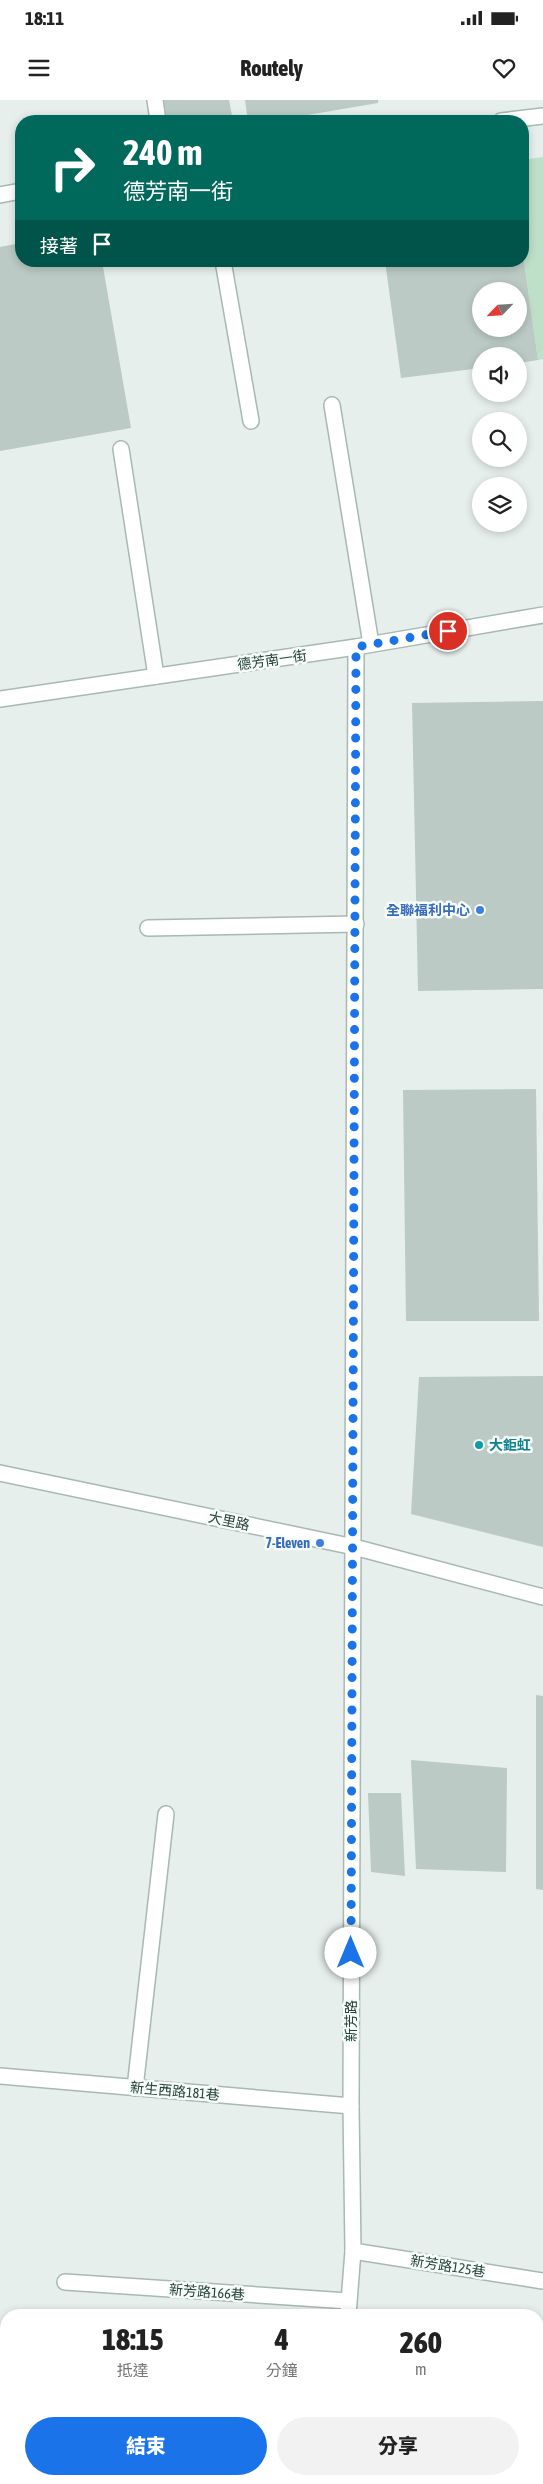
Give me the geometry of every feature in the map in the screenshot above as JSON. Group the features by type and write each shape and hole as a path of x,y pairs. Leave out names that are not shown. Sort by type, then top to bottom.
{"street":[{"path":"155,100 157,115"},
{"path":"529,118 543,116"},
{"path":"0,195 15,193"},
{"path":"223,267 251,421"},
{"path":"332,404 372,644"},
{"path":"120,449 156,676"},
{"name":"德芳南一街","path":"0,699 356,647 543,615"},
{"name":"新芳路","path":"348,2308 353,2251 351,2106 356,647"},
{"path":"148,928 356,924"},
{"name":"大里路","path":"0,1473 354,1547 543,1597"},
{"path":"135,2088 166,1814"},
{"name":"新生西路181巷","path":"0,2076 351,2106"},
{"name":"新芳路125巷","path":"353,2251 543,2281"},
{"name":"新芳路166巷","path":"65,2282 348,2308"}],"green space":[{"path":"543,157 543,359 538,360 525,267 529,267 529,159"}],"building":[{"path":"164,100 229,100 232,115 166,115"},
{"path":"245,100 378,100 378,103 307,115 247,115"},
{"path":"15,244 15,267 103,267 131,428 0,451 0,247"},
{"path":"386,267 525,267 527,282 472,282 472,338 528,338 528,289 538,360 527,362 527,347 472,347 472,369 401,378"},
{"name":"全聯福利中心","path":"543,701 543,989 418,991 412,703"},
{"path":"536,1089 539,1321 406,1321 403,1090"},
{"name":"大鉅虹","path":"543,1376 543,1547 411,1514 419,1377"},
{"path":"536,1695 543,1696 543,1890 536,1889"},
{"path":"411,1760 507,1768 506,1872 416,1869"},
{"path":"368,1793 401,1793 405,1876 371,1872"}],"place":[{"name":"全聯福利中心","path":"480,910"},
{"name":"大鉅虹","path":"479,1445"},
{"name":"7-Eleven","path":"320,1543"}],"route":[{"path":"351,1953 356,647 448,631"}]}
